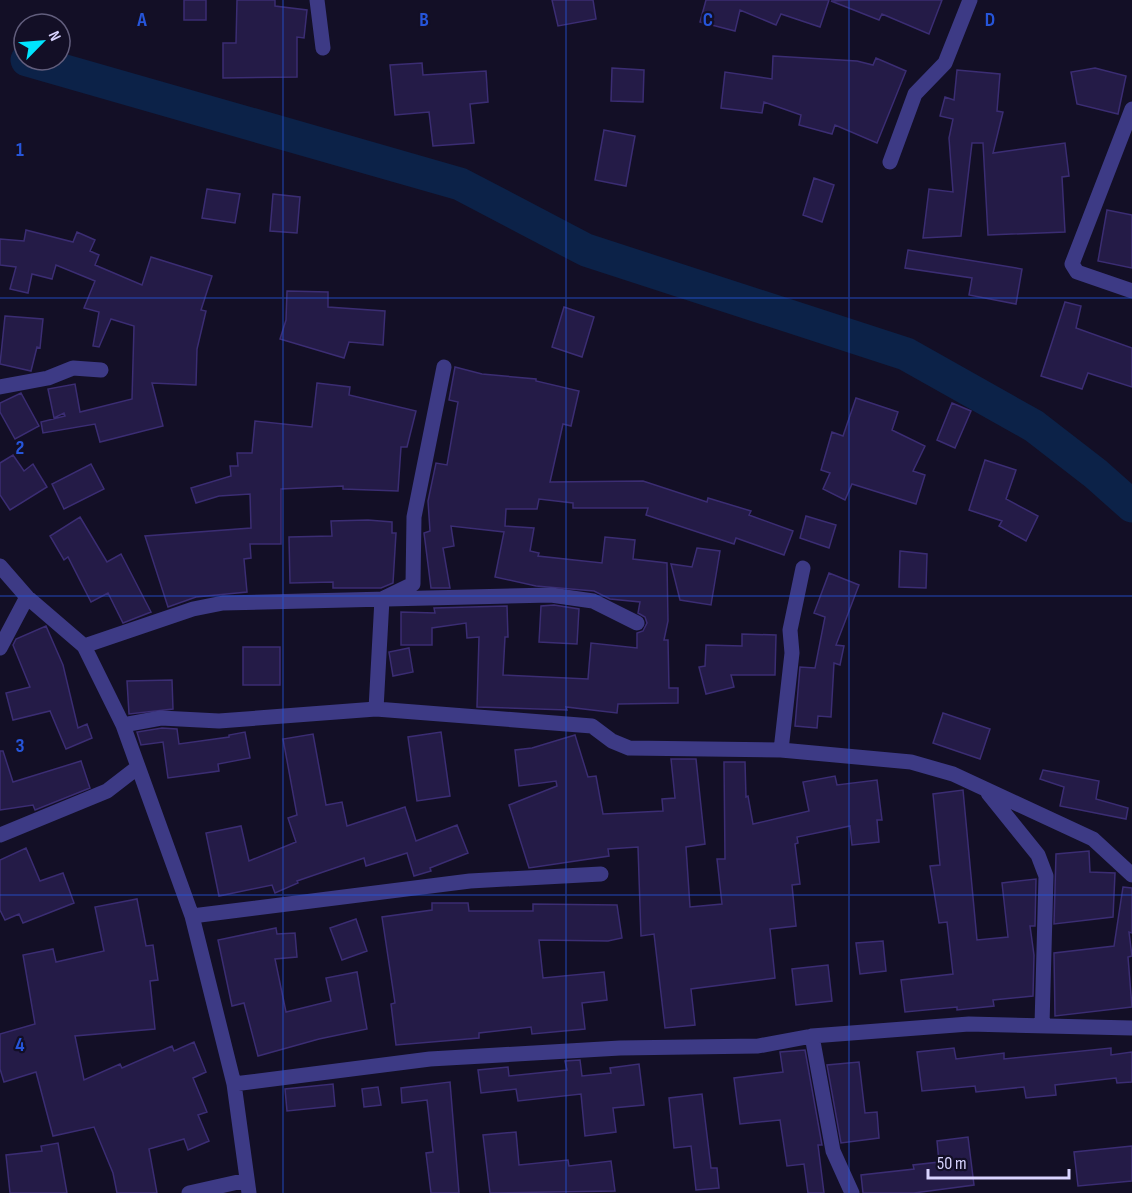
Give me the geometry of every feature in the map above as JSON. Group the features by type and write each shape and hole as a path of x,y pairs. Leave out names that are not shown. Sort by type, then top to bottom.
{"street":[{"path":"317,0 323,48"},
{"path":"890,162 915,94 945,63 970,0"},
{"path":"1132,109 1072,264 1077,272 1132,291"},
{"path":"382,599 414,584 414,517 444,366"},
{"path":"0,387 48,378 73,368 101,370"},
{"path":"0,566 27,597 84,646 123,725 192,916 234,1084 248,1186 189,1193"},
{"path":"781,750 792,653 792,613 802,568"},
{"path":"84,646 193,609 223,603 551,595 593,601 637,623"},
{"path":"0,648 27,597"},
{"path":"376,709 382,599"},
{"path":"123,725 161,718 219,721 376,709 592,726 612,741 629,748 781,750 910,762 953,774 1093,839 1132,875"},
{"path":"0,835 107,790 138,767"},
{"path":"984,789 1038,855 1046,876 1042,1024"},
{"path":"192,916 470,881 601,874"},
{"path":"234,1084 430,1059 620,1048 758,1046 812,1036 969,1024 1132,1028"},
{"path":"812,1036 833,1151 852,1193"}],"building":[{"path":"184,0 206,0 206,20 184,20"},
{"path":"237,0 275,0 275,6 307,10 304,38 297,37 297,77 223,78 223,43 236,43"},
{"path":"552,0 593,0 596,19 558,26"},
{"path":"706,0 829,0 820,27 781,14 776,25 740,10 735,31 700,22"},
{"path":"942,0 929,34 882,14 879,20 831,1"},
{"path":"773,56 857,61 873,65 876,58 906,71 877,143 835,125 832,134 799,125 801,115 764,102 762,113 721,108 725,72 772,79"},
{"path":"422,63 423,75 486,71 488,102 470,104 474,143 433,146 429,112 395,115 390,65"},
{"path":"612,68 644,70 643,102 611,101"},
{"path":"1095,68 1126,76 1118,114 1077,104 1071,72"},
{"path":"957,70 1000,74 997,111 1003,112 993,153 1065,143 1069,176 1062,177 1065,232 988,235 983,143 972,143 961,236 923,238 929,189 953,192 949,138 953,119 940,116 945,97 954,100"},
{"path":"604,130 635,136 626,186 595,180"},
{"path":"814,178 834,185 822,222 803,215"},
{"path":"207,189 240,194 235,223 202,218"},
{"path":"273,194 300,197 297,233 270,231"},
{"path":"1107,210 1132,215 1132,268 1098,261"},
{"path":"26,230 73,242 77,232 95,240 90,251 99,255 95,265 142,285 151,257 212,276 201,310 206,311 197,349 196,385 152,383 163,426 100,442 95,424 43,433 41,422 65,416 64,413 54,418 48,389 75,384 80,412 132,399 134,326 111,319 99,347 93,346 99,312 84,308 95,281 56,265 52,279 32,274 28,293 10,289 16,267 0,265 0,239 24,241"},
{"path":"908,250 1022,269 1016,304 969,295 972,278 905,268"},
{"path":"287,291 328,292 328,307 385,311 383,345 349,342 344,358 280,339 286,320"},
{"path":"1065,302 1081,306 1076,328 1132,348 1132,387 1088,373 1082,389 1041,376"},
{"path":"564,307 594,317 582,357 552,347"},
{"path":"5,316 43,319 40,348 37,347 31,371 0,364"},
{"path":"455,367 482,374 536,379 536,381 579,391 571,426 563,424 550,482 643,481 707,502 708,498 751,511 749,515 793,531 784,555 736,538 734,544 646,515 648,508 573,508 573,503 539,499 537,509 506,509 505,526 534,528 530,551 539,553 538,556 602,563 605,537 635,540 633,559 667,563 668,621 664,640 668,640 669,688 678,688 678,703 618,704 617,713 566,707 567,710 477,707 479,637 467,638 466,623 432,628 432,645 401,645 401,612 435,613 434,608 507,606 508,637 505,637 503,675 588,679 591,643 637,648 637,633 643,631 647,623 645,617 638,613 640,602 610,599 594,591 536,586 495,577 504,532 451,526 454,546 443,548 450,588 431,588 424,533 430,531 428,501 436,463 447,465 458,402 449,400"},
{"path":"317,383 350,387 349,395 416,411 407,447 401,447 398,491 343,489 343,486 281,489 281,544 250,544 251,558 244,559 247,592 196,597 168,607 145,536 251,528 250,494 219,496 196,503 191,488 231,476 230,466 238,466 237,453 252,453 255,421 312,427"},
{"path":"21,393 39,426 15,439 0,412 0,403"},
{"path":"856,398 898,412 892,430 925,446 913,471 925,475 916,504 852,484 845,500 823,489 830,473 821,470 832,432 843,436"},
{"path":"952,403 971,411 955,448 937,440"},
{"path":"13,455 24,471 33,464 47,487 10,510 0,495 0,463"},
{"path":"985,460 1016,470 1006,499 1038,516 1026,541 999,526 1002,521 969,510"},
{"path":"91,464 104,489 64,509 52,484"},
{"path":"806,516 836,525 829,548 800,538"},
{"path":"80,517 107,562 121,554 151,612 123,623 108,593 91,602 68,557 64,560 50,536"},
{"path":"331,521 392,522 392,533 396,533 393,583 381,588 333,588 333,582 290,583 289,537 332,536"},
{"path":"697,548 720,551 711,605 680,600 671,564 692,567"},
{"path":"900,551 927,554 926,588 899,587"},
{"path":"829,573 859,585 836,645 844,646 840,665 834,663 831,717 818,716 817,728 795,726 800,667 815,668 825,617 814,613"},
{"path":"554,605 579,609 577,644 539,642 541,606"},
{"path":"46,626 63,665 78,728 87,724 92,738 66,749 50,711 13,720 6,693 30,687 13,645 16,639"},
{"path":"742,634 776,635 775,675 731,675 734,687 706,694 699,667 705,666 706,645 742,646"},
{"path":"243,647 280,647 280,685 243,685"},
{"path":"409,648 413,672 393,676 389,652"},
{"path":"172,680 173,709 129,714 127,681"},
{"path":"943,713 990,729 980,759 933,743"},
{"path":"162,728 177,729 179,744 229,737 229,735 245,732 250,758 218,764 219,771 168,778 163,742 141,745 137,732"},
{"path":"441,732 450,796 417,801 408,737"},
{"path":"313,734 326,805 342,802 347,826 405,807 416,841 457,825 468,853 430,868 431,871 414,876 407,853 366,866 364,858 297,881 298,883 275,893 272,885 219,896 206,833 241,826 249,861 296,842 288,818 297,815 283,739"},
{"path":"575,735 588,777 596,776 603,814 663,811 662,799 675,798 671,759 696,759 705,844 686,847 690,907 722,904 717,859 725,859 724,762 745,762 746,797 748,796 753,824 809,811 803,782 835,776 837,785 877,780 882,820 877,820 879,842 852,845 850,826 797,837 798,843 795,844 800,884 792,885 796,926 770,929 775,978 691,989 695,1025 665,1028 654,934 641,936 638,847 608,849 609,856 529,868 509,805 557,786 556,781 519,786 515,750 532,748"},
{"path":"0,751 3,751 13,782 81,761 90,788 35,810 33,805 0,810"},
{"path":"1043,770 1099,781 1096,799 1128,808 1126,819 1060,806 1064,787 1040,779"},
{"path":"963,790 977,940 1008,937 1002,883 1036,879 1035,926 1030,926 1034,955 1033,996 993,1000 994,1006 905,1012 901,980 953,974 947,922 939,923 930,866 940,865 933,794"},
{"path":"26,848 40,881 63,873 74,903 23,923 19,914 5,920 0,910 0,860"},
{"path":"1089,851 1090,872 1115,873 1113,917 1054,924 1056,854"},
{"path":"1123,887 1132,888 1132,933 1129,932 1132,956 1128,957 1132,1007 1055,1016 1054,953 1114,946"},
{"path":"137,899 146,946 153,945 158,980 150,981 155,1029 75,1036 84,1080 120,1064 122,1068 172,1046 174,1051 194,1042 206,1072 193,1078 207,1112 198,1115 209,1141 188,1150 184,1139 149,1149 157,1193 117,1193 113,1173 94,1127 53,1136 36,1072 4,1082 0,1069 0,1034 35,1024 23,955 53,949 56,962 104,951 95,907"},
{"path":"432,903 468,903 469,911 533,911 533,904 617,905 622,938 608,941 539,940 543,978 604,972 607,1000 582,1003 585,1029 532,1034 531,1027 479,1033 479,1038 396,1045 391,1004 395,1003 382,917 432,910"},
{"path":"356,919 367,951 342,960 330,928"},
{"path":"276,928 277,934 295,933 297,957 275,959 286,1012 331,1001 326,978 357,972 367,1029 319,1039 258,1056 244,1003 232,1006 218,940"},
{"path":"883,941 886,971 860,974 856,943"},
{"path":"828,965 832,1001 796,1005 792,969"},
{"path":"954,1048 956,1059 1004,1053 1004,1059 1111,1048 1111,1055 1132,1052 1132,1082 1117,1083 1116,1078 1055,1085 1056,1095 1026,1098 1024,1087 976,1092 975,1086 922,1091 917,1052"},
{"path":"805,1050 822,1145 818,1145 824,1193 808,1193 804,1164 787,1166 780,1120 740,1124 734,1078 783,1072 780,1052"},
{"path":"580,1060 582,1076 611,1073 610,1068 639,1064 644,1105 613,1108 616,1132 585,1136 581,1094 518,1101 516,1089 481,1093 478,1070 508,1067 509,1076 567,1070 565,1061"},
{"path":"859,1062 865,1113 877,1112 879,1138 841,1143 827,1065"},
{"path":"450,1082 459,1193 431,1193 426,1153 433,1152 427,1100 402,1103 401,1088"},
{"path":"333,1084 335,1106 287,1111 285,1089"},
{"path":"378,1087 381,1105 364,1107 362,1089"},
{"path":"702,1094 711,1168 717,1168 719,1188 696,1190 691,1146 674,1148 669,1098"},
{"path":"516,1132 519,1165 568,1160 569,1166 611,1161 615,1191 490,1193 483,1135"},
{"path":"968,1137 974,1185 914,1193 863,1193 861,1175 914,1169 913,1165 939,1162 937,1141"},
{"path":"58,1143 67,1193 10,1193 6,1155 42,1151 41,1146"},
{"path":"1132,1146 1132,1181 1078,1186 1074,1152"}],"waterway":[{"path":"69,72 460,184 586,250 906,354 1034,426 1096,474 1132,506"}]}
